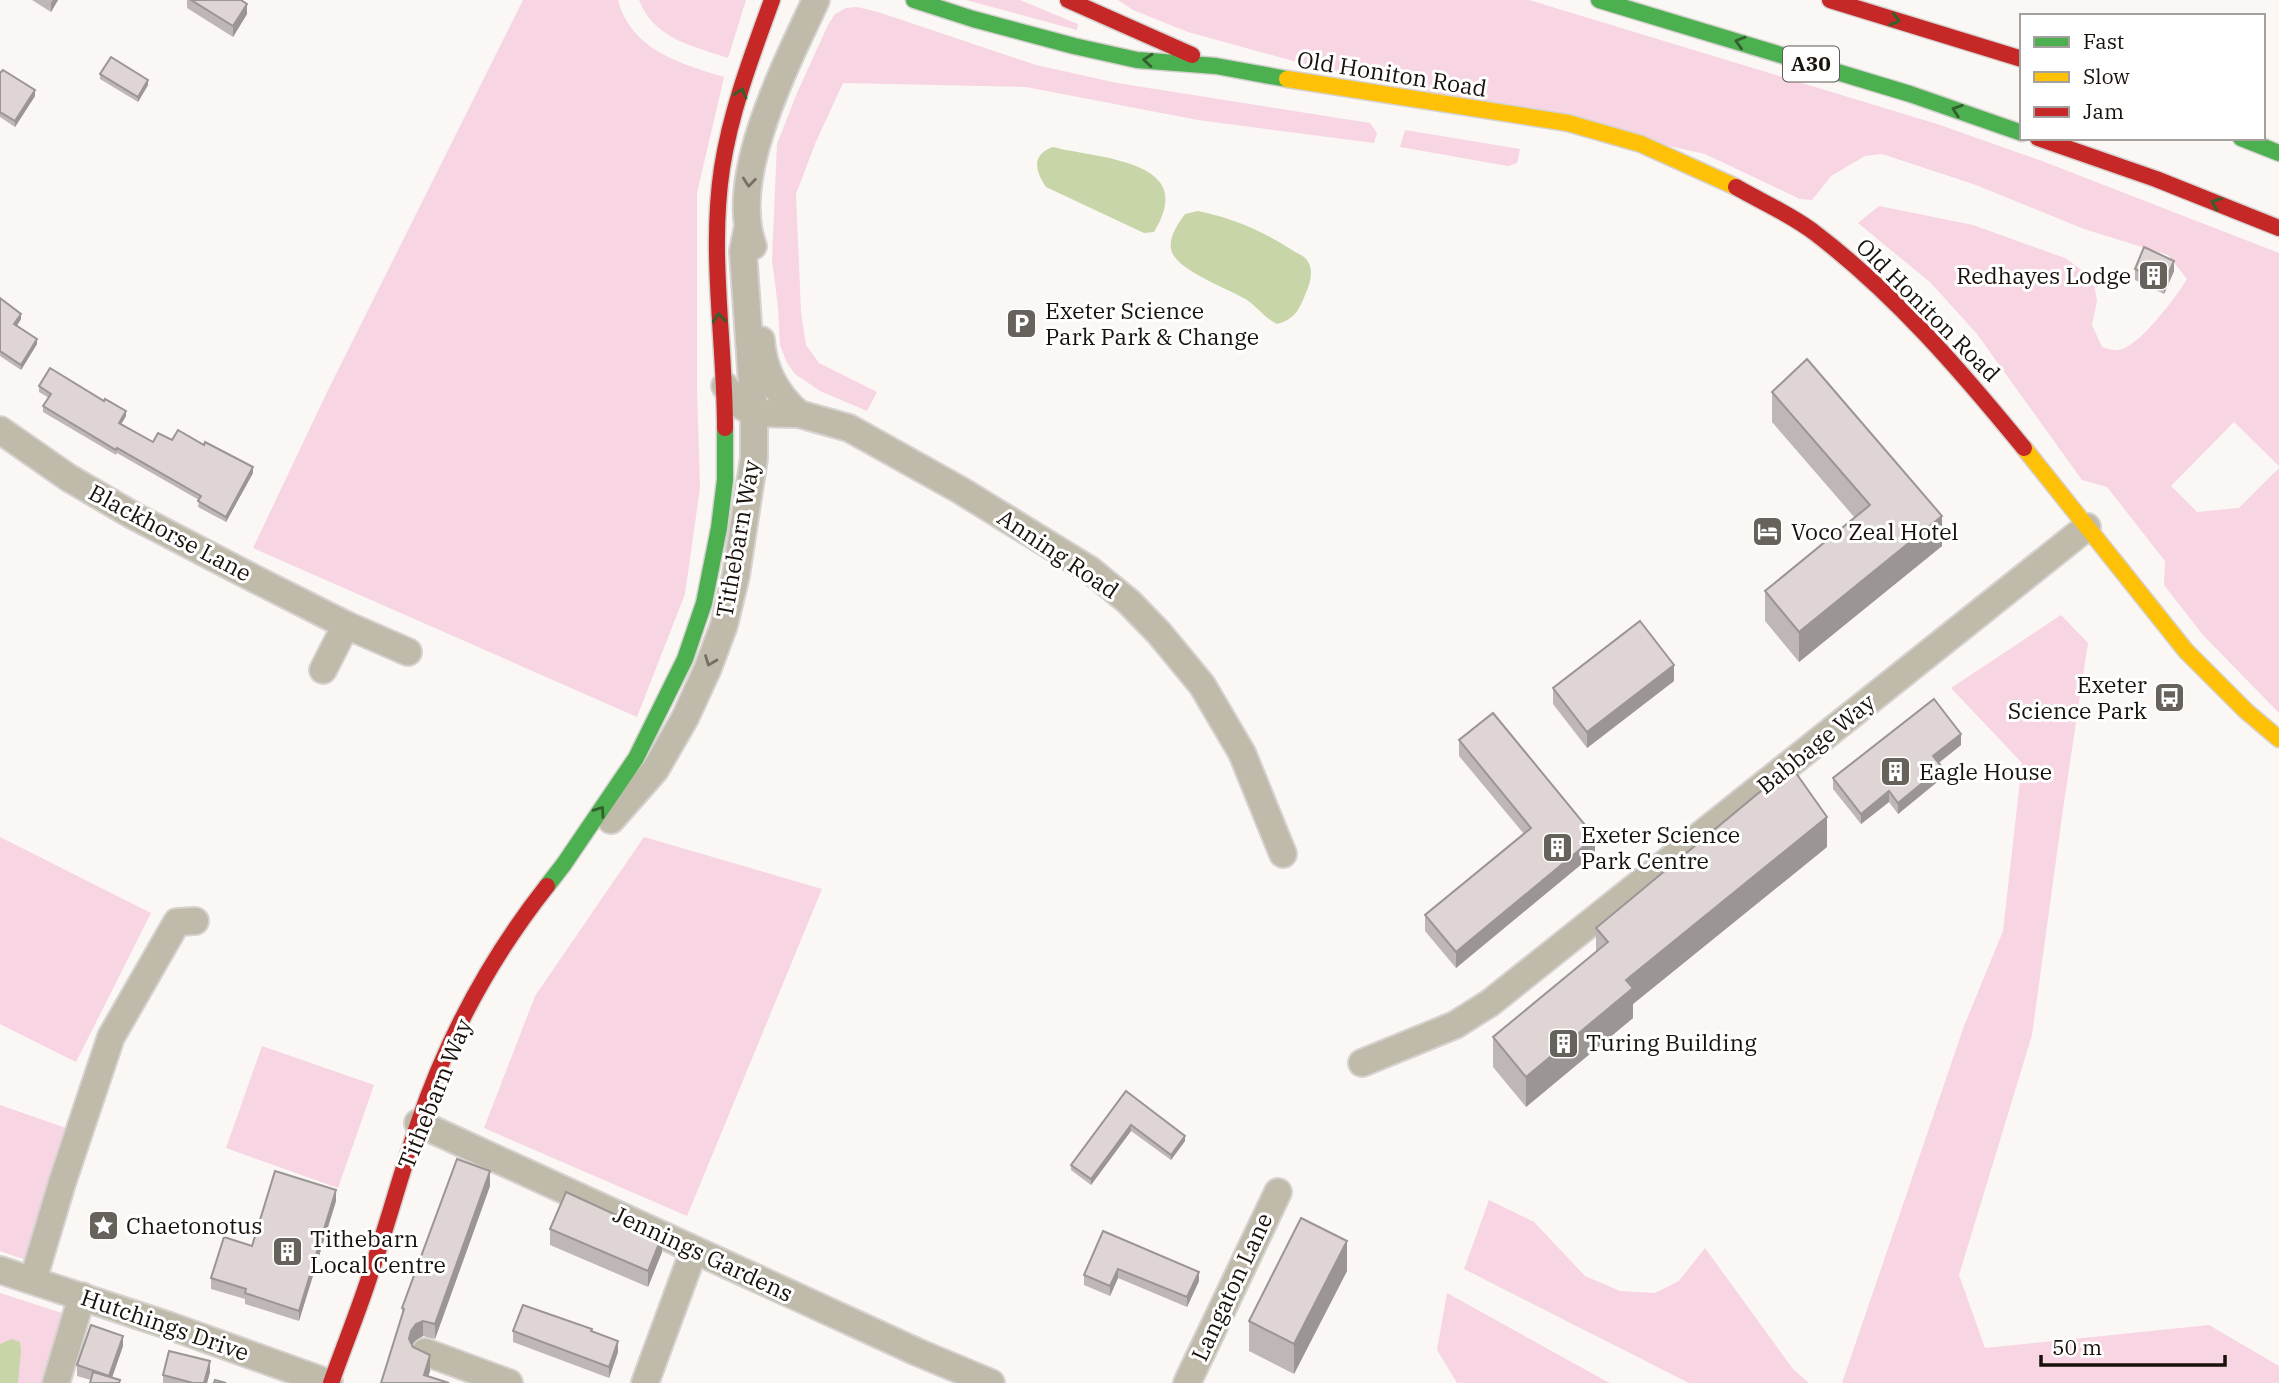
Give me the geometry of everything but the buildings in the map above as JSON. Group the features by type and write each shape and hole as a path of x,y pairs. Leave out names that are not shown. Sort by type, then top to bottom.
{"main road":[{"name":"Tithebarn Way","path":"330,1383 375,1263 418,1123 445,1056 480,985 519,921 564,864 636,758 685,659 704,603 719,528 725,480 725,386 718,308 718,213 722,169 746,72 772,0"},
{"name":"Old Honiton Road","path":"914,0 973,19 1137,60 1216,66 1317,85 1568,123 1641,144 1733,185 1813,231 1872,280 1969,380 2186,651 2246,711 2279,739"},
{"name":"Old Honiton Road","path":"1068,0 1216,66"},
{"name":"A30","path":"1599,0 1910,94 2020,132"},
{"path":"1830,0 2020,58"},
{"path":"2044,140 2156,179 2279,228"},
{"path":"2246,140 2279,153"}],"street":[{"name":"Tithebarn Way","path":"564,864 594,840 655,770 685,718 708,668 723,625 736,575 754,458 754,413 743,251 751,169 778,82 816,0"},
{"name":"Tithebarn Way","path":"747,231 755,252 762,352 776,389 785,402 799,414"},
{"path":"725,386 736,402 754,413"},
{"name":"Tithebarn Way","path":"725,480 740,426 754,413"},
{"name":"Anning Road","path":"754,413 799,414 849,428 960,490 1090,570 1129,602 1202,685 1242,753 1283,854"},
{"name":"Blackhorse Lane","path":"0,430 69,478 134,516 346,625 408,653"},
{"name":"Babbage Way","path":"1372,1059 1455,1025 1490,1003 2087,527"},
{"path":"323,670 346,625"},
{"path":"33,1280 111,1037 177,922 195,921"},
{"name":"Jennings Gardens","path":"418,1123 917,1352 991,1383"},
{"name":"Langaton Lane","path":"1187,1383 1278,1192"},
{"path":"645,1383 694,1250"},
{"name":"Hutchings Drive","path":"0,1270 330,1383"},
{"path":"56,1383 82,1296"},
{"path":"425,1352 496,1381"}],"shaded area":[{"path":"523,0 618,0 634,31 646,43 691,67 724,77 697,193 700,488 685,594 637,717 253,548 329,388"},
{"path":"639,0 746,0 728,58 688,45 665,32 654,24"},
{"path":"966,0 1020,0 1078,24 1077,30"},
{"path":"1118,0 1529,0 1937,124 2042,161 2279,253 2279,466 2234,422 2171,486 2197,512 2239,508 2279,468 2279,713 2203,635 2164,585 2165,561 2107,487 2082,480 1977,334 1931,283 1858,223 1879,206 1973,225 2065,258 2093,278 2097,301 2092,325 2102,347 2115,350 2127,347 2147,331 2187,279 2168,255 2084,229 1976,185 1882,154 1865,156 1831,176 1812,200 1800,199 1705,154 1304,64 1188,32 1133,10"},
{"path":"857,7 1036,65 1117,83 1370,123 1377,133 1374,143 1198,120 1026,87 843,83 796,194 801,312 806,345 819,363 877,392 867,411 820,391 795,374 787,363 780,345 772,260 777,144 828,25 835,14 846,8"},
{"path":"1405,130 1520,149 1517,163 1508,166 1400,147"},
{"path":"1053,147 1117,160 1154,176 1164,190 1165,208 1154,232 1144,233 1046,187 1039,175 1037,164 1041,154"},
{"path":"1198,211 1235,221 1258,231 1306,259 1311,272 1310,281 1295,314 1277,324 1247,300 1192,271 1174,257 1171,239 1175,230 1185,214"},
{"path":"2061,615 2088,643 2032,1035 1959,1275 1985,1348 2209,1325 2279,1366 2279,1383 1842,1383 1964,1026 2003,931 2022,763 1951,688"},
{"path":"0,837 151,913 76,1062 0,1024"},
{"path":"644,837 822,889 687,1216 484,1128 535,996"},
{"path":"262,1046 374,1085 338,1188 226,1148"},
{"path":"0,1105 69,1129 29,1261 0,1251"},
{"path":"1489,1200 1534,1222 1585,1276 1620,1291 1655,1293 1679,1281 1705,1248 1793,1369 1809,1383 1689,1383 1464,1269"},
{"path":"0,1293 65,1314 46,1383 0,1383"},
{"path":"1447,1293 1610,1383 1457,1383 1437,1350"},
{"path":"12,1339 20,1342 18,1383 0,1383 0,1344"}],"traffic: fast":[{"path":"914,0 973,19 1137,60 1216,66 1287,79"},
{"path":"1599,0 1910,94 2020,132"},
{"path":"2246,140 2279,153"},
{"path":"547,886 636,758 685,659 704,603 719,528 725,480 725,428"}],"traffic: slow":[{"path":"1287,79 1568,123 1641,144 1736,187"},
{"path":"2024,448 2186,651 2246,711 2279,739"}],"traffic: jam":[{"path":"725,428 717,265 718,200 731,125 772,0"},
{"path":"1068,0 1192,55"},
{"path":"1830,0 2020,58"},
{"path":"2044,140 2156,179 2279,228"},
{"path":"1736,187 1806,226 1873,282 1926,334 2024,448"},
{"path":"331,1383 366,1286 418,1124 443,1061 489,970 547,886"}],"place":[{"name":"Redhayes Lodge","path":"2154,276"},
{"name":"Exeter Science Park Park & Change","path":"1022,324"},
{"name":"Voco Zeal Hotel","path":"1768,532"},
{"name":"Exeter Science Park","path":"2170,698"},
{"name":"Eagle House","path":"1896,772"},
{"name":"Exeter Science Park Centre","path":"1558,848"},
{"name":"Turing Building","path":"1563,1043"},
{"name":"Chaetonotus","path":"103,1226"},
{"name":"Tithebarn Local Centre","path":"287,1252"}]}
